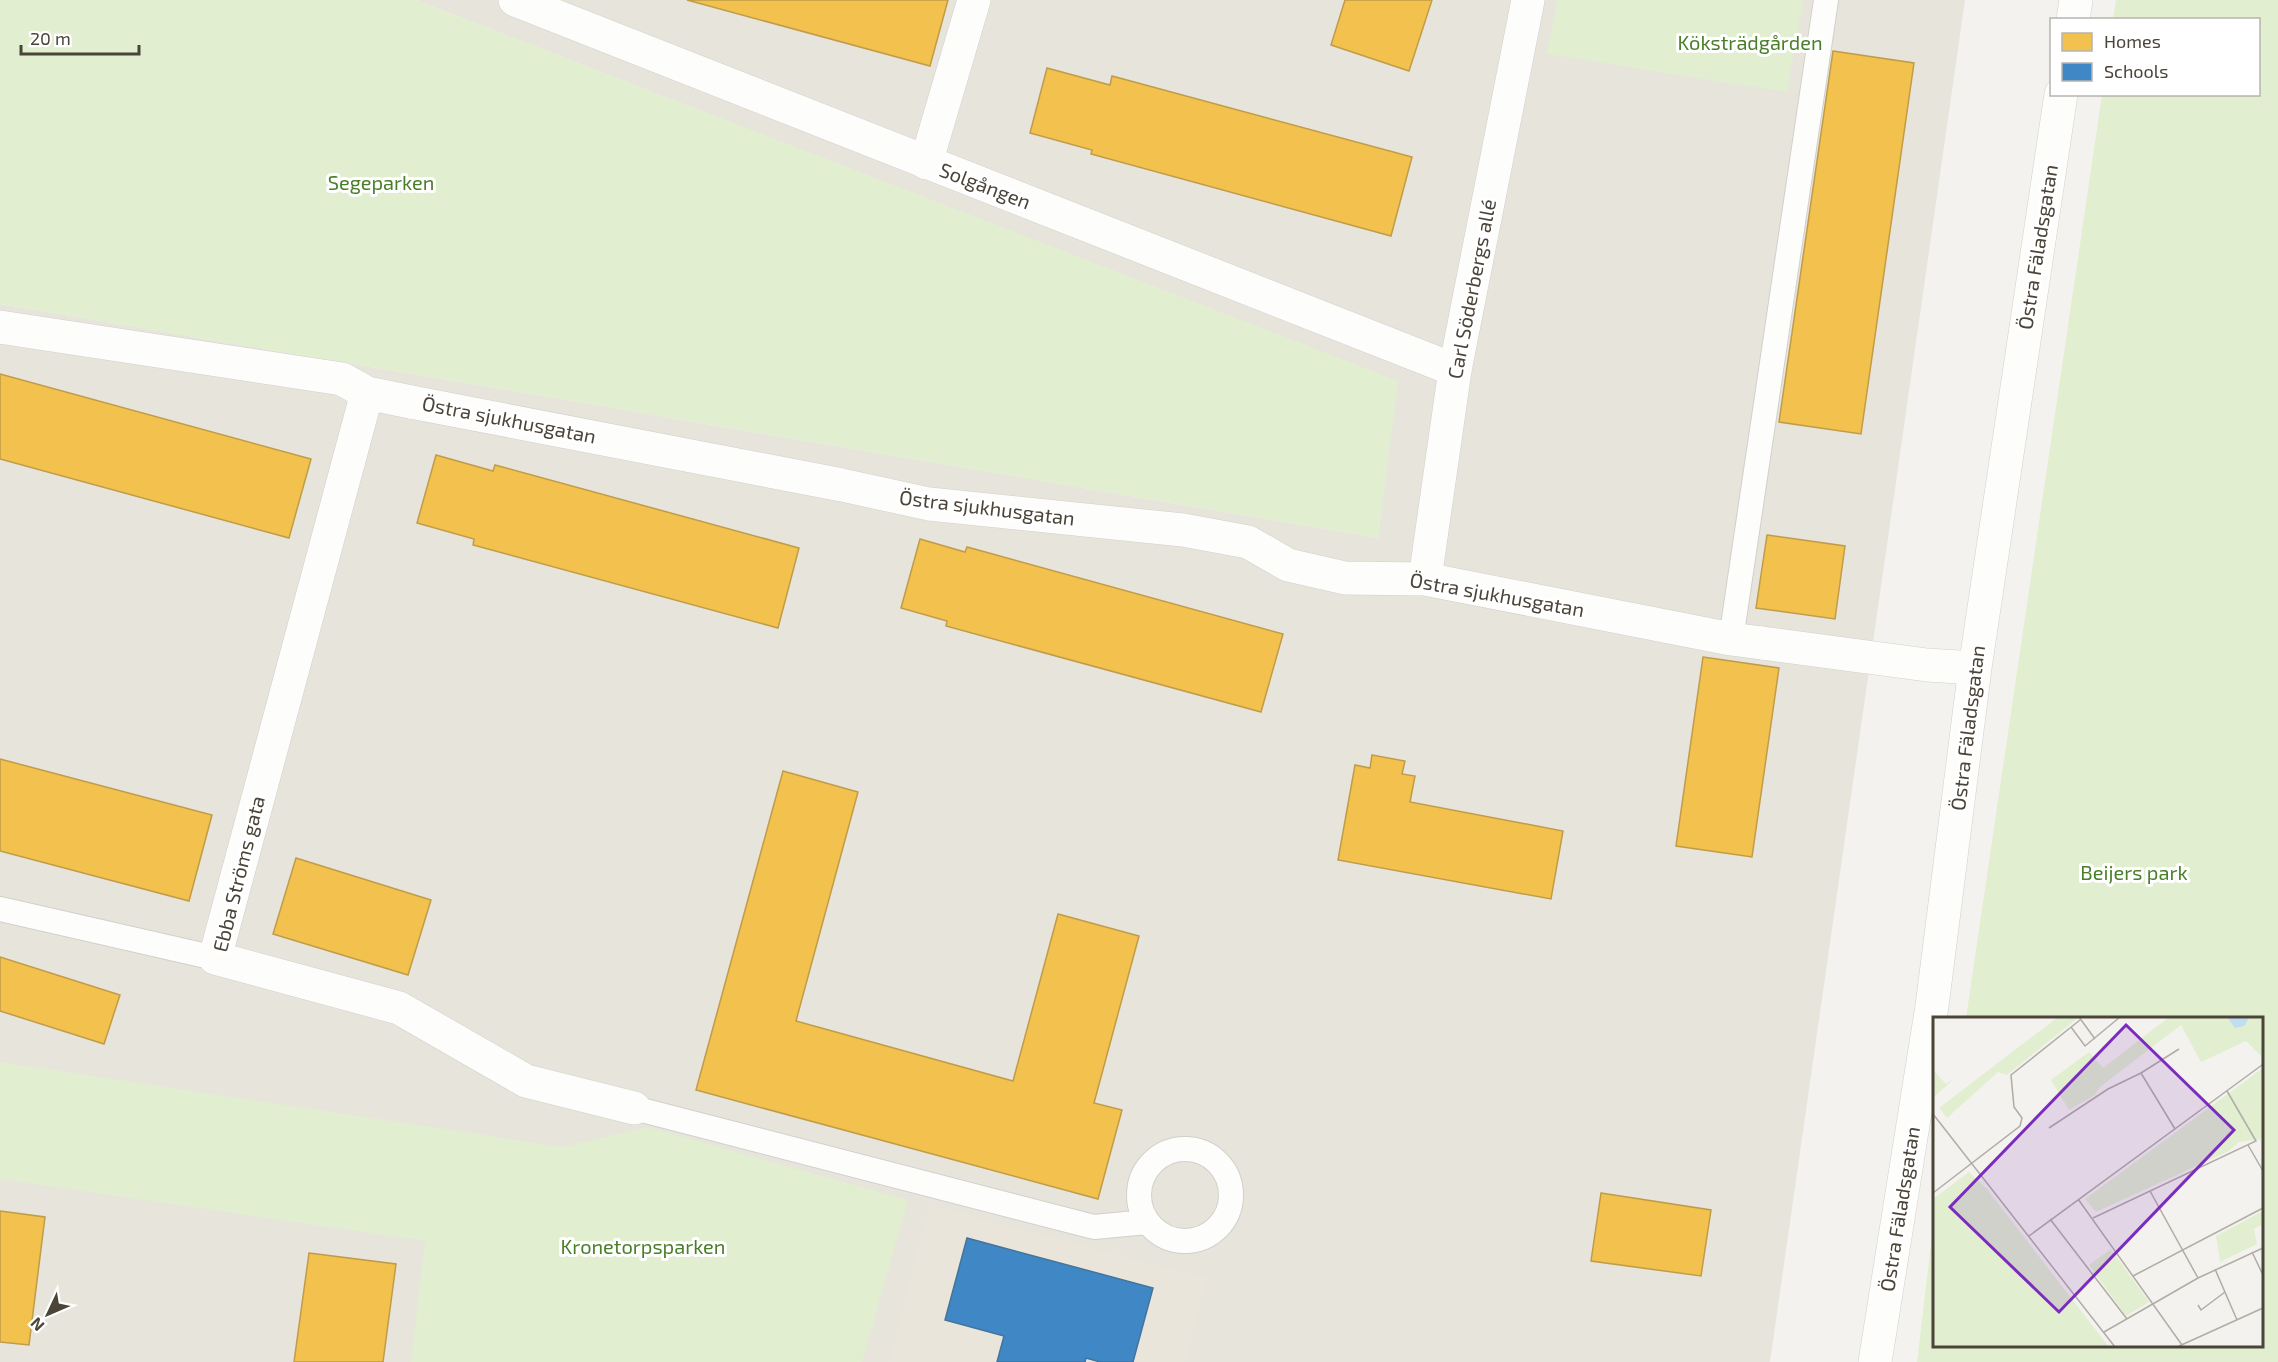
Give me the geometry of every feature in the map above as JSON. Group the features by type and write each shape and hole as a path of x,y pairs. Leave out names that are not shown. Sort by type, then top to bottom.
{"street":[{"name":"Solgången","path":"515,0 1455,370"},
{"path":"926,163 974,0"},
{"name":"Carl Söderbergs allé","path":"1425,579 1455,370 1528,0"},
{"path":"2073,18 2076,0"},
{"name":"Östra Fäladsgatan","path":"1875,1362 1932,1006 1975,668 2061,96"},
{"name":"Östra sjukhusgatan","path":"0,327 342,379 367,393 929,504 1183,530 1248,542 1288,565 1345,578 1425,579 1747,641 1927,665 1975,668"},
{"name":"Ebba Ströms gata","path":"367,393 214,958 399,1008 526,1081 634,1108"}],"lane":[{"path":"1747,641 1826,0"},
{"path":"0,909 214,958"},
{"path":"634,1108 1094,1227 1147,1222"}],"shaded area":[{"path":"416,0 1965,0 1770,1362 0,1362 0,304 1378,538 1397,381"},
{"path":"930,1205 1207,1278 1185,1362 889,1362"}],"green space":[{"name":"Segeparken","path":"0,0 416,0 1398,381 1378,538 0,304"},
{"name":"Köksträdgården","path":"1557,0 1803,0 1787,92 1547,54"},
{"name":"Beijers park","path":"2116,0 2278,0 2278,1362 1917,1362 1933,1228 1933,1347 2263,1347 2263,1017 1966,1017 2102,96 2260,96 2260,18 2113,18"},
{"name":"Kronetorpsparken","path":"0,1062 563,1147 647,1127 908,1200 862,1362 411,1362 425,1241 0,1179"}],"building: Homes":[{"path":"687,0 948,0 930,66"},
{"path":"1345,0 1432,0 1409,71 1331,45"},
{"path":"1833,51 1914,63 1861,434 1779,422"},
{"path":"1047,68 1110,85 1112,76 1412,157 1391,236 1091,154 1092,150 1030,133"},
{"path":"0,374 311,459 289,538 0,459"},
{"path":"436,455 493,471 495,465 799,548 778,628 473,545 474,539 417,523"},
{"path":"1767,535 1845,546 1835,619 1756,608"},
{"path":"920,539 965,552 967,547 1283,634 1261,712 946,626 947,621 901,608"},
{"path":"1703,657 1779,668 1752,857 1676,846"},
{"path":"1372,755 1405,761 1402,774 1415,776 1410,802 1563,831 1551,899 1338,860 1355,765 1370,768"},
{"path":"0,759 212,815 189,901 0,851"},
{"path":"783,771 858,792 796,1021 1013,1081 1058,914 1139,936 1094,1103 1122,1110 1098,1199 696,1090"},
{"path":"296,858 431,900 408,975 273,934"},
{"path":"0,957 120,995 104,1044 0,1011"},
{"path":"1601,1193 1711,1210 1701,1276 1591,1261"},
{"path":"0,1211 45,1217 29,1345 0,1342"},
{"path":"309,1253 396,1264 383,1362 294,1362"}],"building: Schools":[{"path":"967,1238 1153,1288 1133,1362 1100,1362 1086,1358 1085,1362 997,1362 1004,1336 945,1320"}]}
